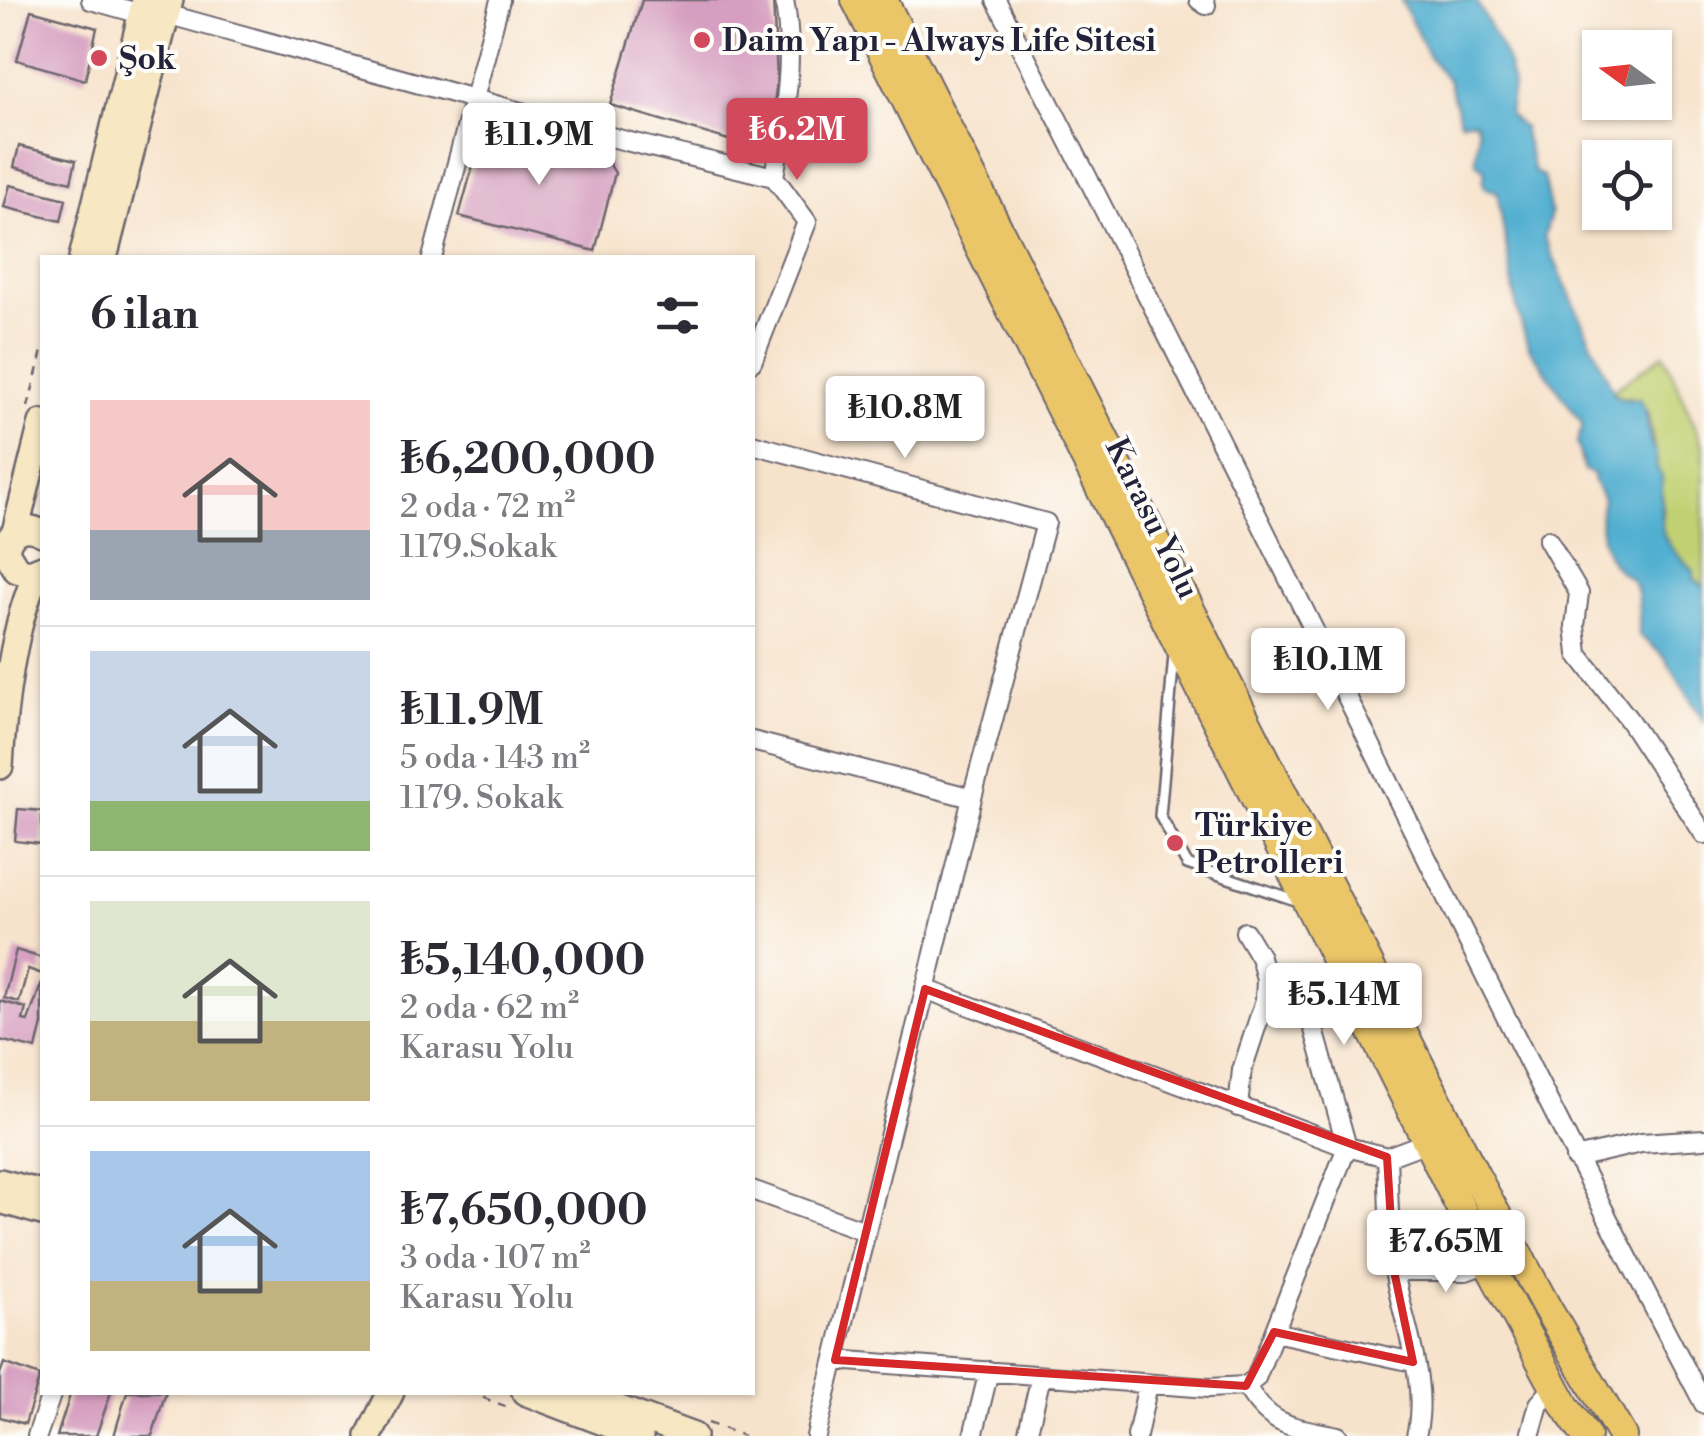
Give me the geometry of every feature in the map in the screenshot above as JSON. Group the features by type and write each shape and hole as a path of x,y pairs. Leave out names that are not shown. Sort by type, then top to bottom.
{"highway":[{"name":"Karasu Yolu","path":"856,0 1488,1263 1554,1387 1586,1436"},
{"path":"883,0 1467,1159 1622,1436"}],"main road":[{"path":"83,255 155,7"},
{"path":"105,255 155,7"},
{"path":"0,642 11,565 6,545 15,532 40,431"},
{"path":"15,532 29,528 40,532"},
{"path":"11,565 23,572 40,570"},
{"path":"0,766 8,691 24,604 40,570"},
{"path":"0,1182 40,1192"},
{"path":"0,1200 40,1211"},
{"path":"366,1436 370,1395"},
{"path":"366,1436 389,1395"},
{"path":"532,1395 640,1436"},
{"path":"582,1395 693,1436"}],"street":[{"path":"91,0 155,7 626,141 774,177 807,222 755,354"},
{"path":"433,255 500,0"},
{"path":"774,177 788,91 788,20 784,0"},
{"path":"996,0 1138,271 1574,1158 1704,1404"},
{"path":"755,445 1046,523 972,798 816,1436"},
{"path":"1548,540 1579,593 1575,626 1578,654 1628,720 1704,834"},
{"path":"755,742 972,798"},
{"path":"1238,1106 1242,1070 1265,1000 1266,979 1260,957 1245,932"},
{"path":"925,989 1347,1147 1387,1157 1427,1142"},
{"path":"835,1360 1209,1388 1246,1386 1256,1378 1347,1147 1314,1026 1302,1010 1286,1010"},
{"path":"1574,1158 1641,1143 1704,1139"},
{"path":"1387,1157 1394,1271 1420,1385 1421,1413 1416,1436"},
{"path":"755,1191 865,1231"},
{"path":"1394,1271 1466,1272 1488,1263"},
{"path":"1274,1332 1413,1362"},
{"path":"973,1436 990,1371"},
{"path":"1027,1436 1041,1376"},
{"path":"1137,1436 1148,1384"},
{"path":"1246,1386 1261,1411 1282,1423 1338,1436"},
{"path":"1530,1436 1539,1404 1554,1387"},
{"path":"37,1436 51,1395"}],"lane":[{"path":"1175,642 1160,816 1187,864 1308,905"}],"highlighted area":[{"path":"925,989 1387,1157 1394,1271 1413,1362 1274,1332 1246,1386 835,1360"}],"green space":[{"path":"1664,354 1704,447 1704,587 1662,536 1662,494 1648,413 1631,397 1621,398 1613,390"}],"water":[{"path":"1401,0 1476,0 1506,58 1513,86 1509,115 1523,128 1534,172 1543,176 1551,214 1544,237 1615,395 1640,399 1662,477 1662,529 1671,547 1694,571 1694,579 1704,587 1704,722 1665,657 1639,635 1635,586 1617,569 1604,545 1600,518 1603,500 1594,475 1584,470 1577,443 1583,425 1528,346 1517,309 1497,191 1486,189 1485,170 1476,163 1475,121 1460,121 1449,82 1429,57"}],"building":[{"name":"Daim Yapı - Always Life Sitesi","path":"642,0 773,0 777,78 769,152 610,105"},
{"path":"31,10 97,28 85,80 17,60"},
{"path":"498,126 603,153 615,173 595,251 459,216 481,137"},
{"path":"19,146 76,160 71,182 14,167"},
{"path":"10,185 66,199 61,221 4,207"},
{"path":"18,809 40,811 40,844 15,841"},
{"path":"16,950 40,957 40,973 28,969 19,1002 4,998"},
{"path":"40,988 36,1049 0,1040 0,1001 26,1008 23,1020 28,1021"},
{"path":"4,1363 40,1376 25,1424 0,1417 0,1374"},
{"path":"70,1395 110,1395 96,1436 57,1436"},
{"path":"126,1395 165,1395 152,1436 114,1436"}],"place":[{"name":"Daim Yapı - Always Life Sitesi","path":"702,40"},
{"name":"Şok","path":"99,58"},
{"name":"Türkiye Petrolleri","path":"1175,843"}]}
